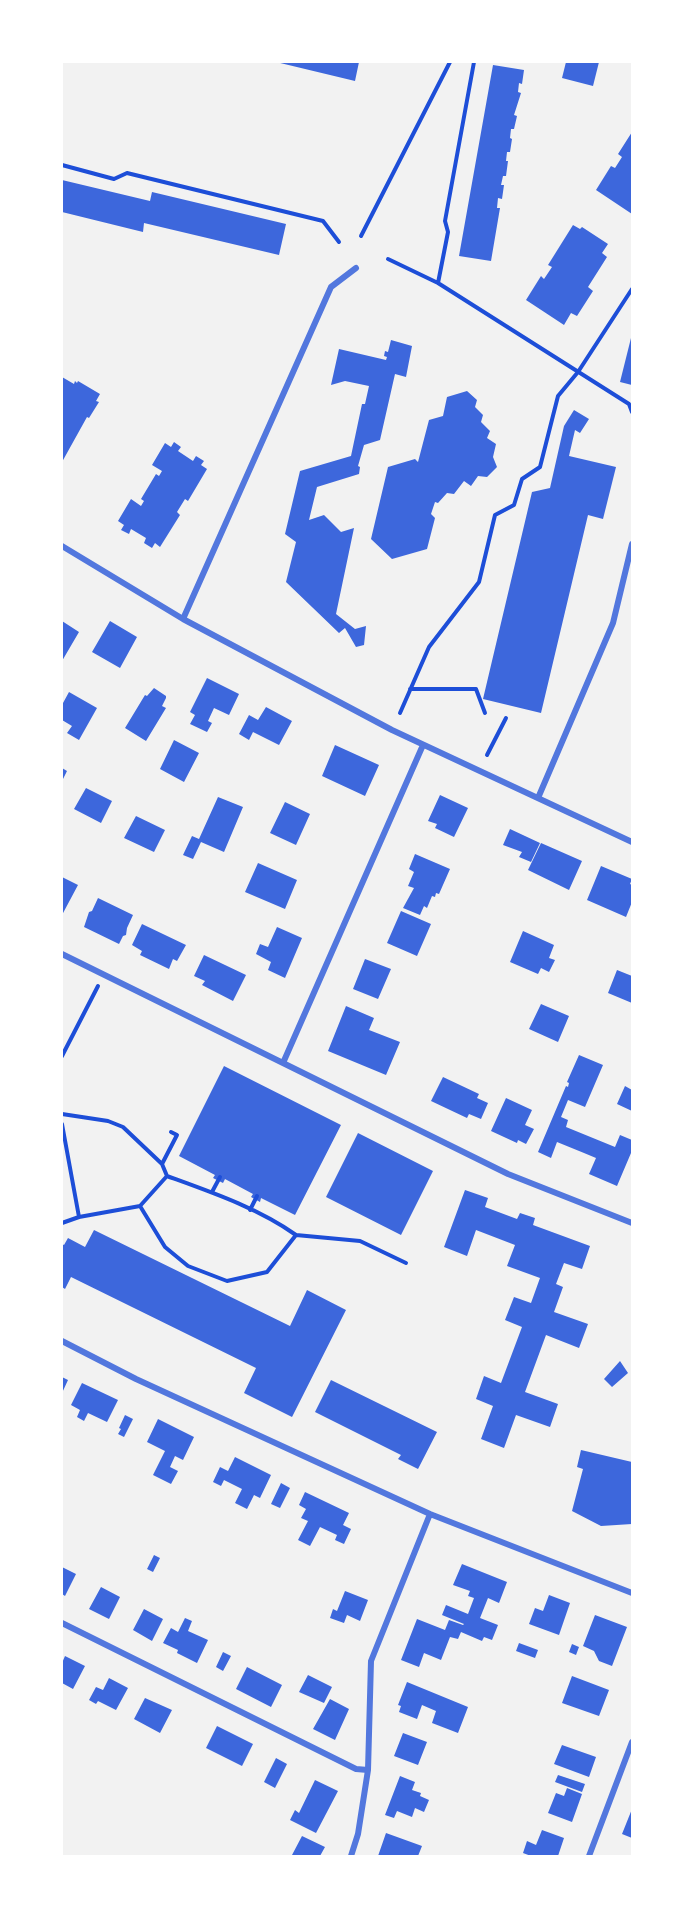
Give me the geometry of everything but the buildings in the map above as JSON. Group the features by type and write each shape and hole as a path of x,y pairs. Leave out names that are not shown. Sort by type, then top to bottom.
{"street":[{"path":"183,619 331,288 356,268"},
{"path":"538,798 613,623 633,544"},
{"path":"62,546 183,619 423,746 633,842"},
{"path":"283,1063 423,746"},
{"path":"62,954 508,1174 633,1223"},
{"path":"62,1341 136,1380 429,1514 633,1593"},
{"path":"351,1857 358,1834 368,1770 371,1661 429,1514"},
{"path":"62,1623 356,1769 368,1770"},
{"path":"589,1857 633,1742"}],"path":[{"path":"361,236 450,62"},
{"path":"438,283 448,232 445,221 474,62"},
{"path":"62,165 114,179 128,173 323,221 339,242"},
{"path":"388,259 438,283 629,404 633,412"},
{"path":"400,713 429,647 479,582 495,515 514,506 522,479 540,467 558,396 579,372 633,289"},
{"path":"410,689 476,689 486,713"},
{"path":"487,755 506,718"},
{"path":"62,1056 98,986"},
{"path":"62,1114 108,1121 123,1127 162,1164 167,1176 212,1192 296,1235 360,1241 406,1263"},
{"path":"62,1124 79,1217"},
{"path":"162,1164 177,1136 171,1132"},
{"path":"62,1223 79,1217 140,1206 167,1176"},
{"path":"212,1192 220,1177"},
{"path":"250,1210 257,1196"},
{"path":"140,1206 165,1247 188,1266 227,1281 267,1272 296,1235"}]}
